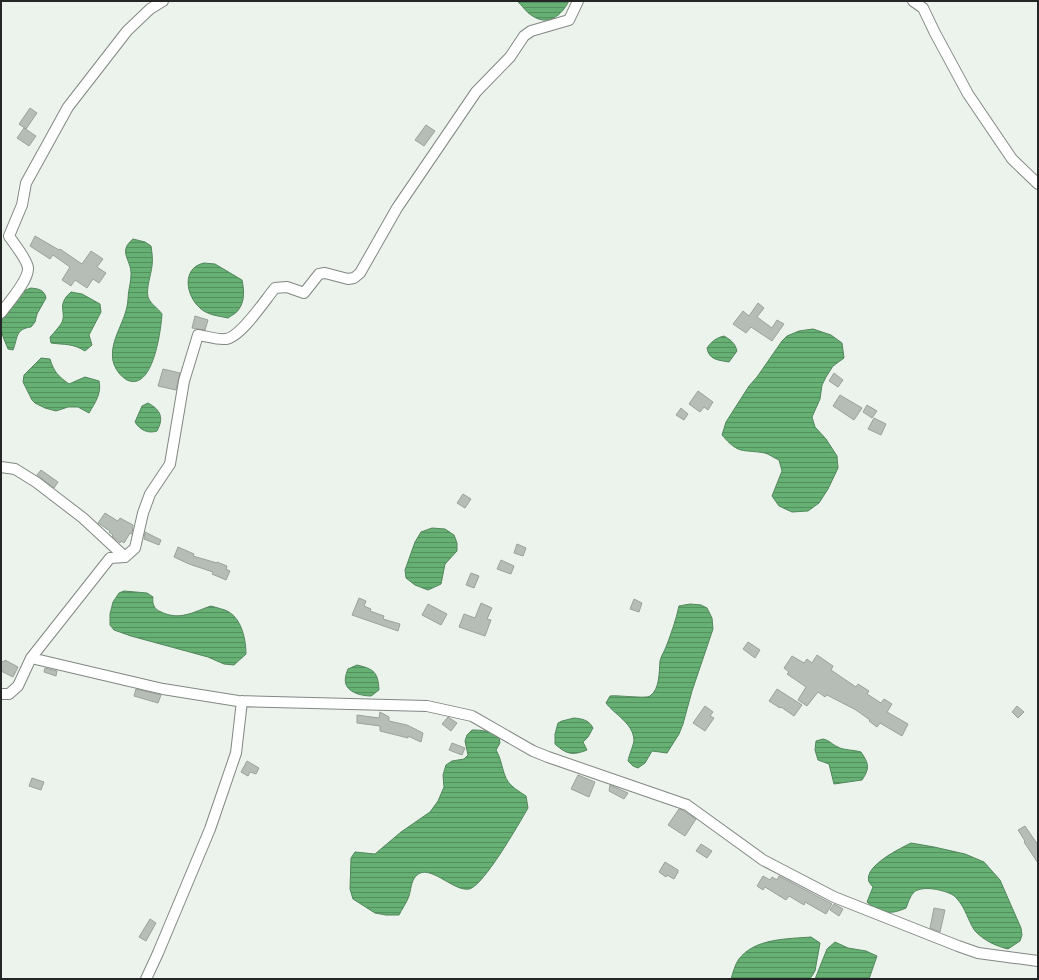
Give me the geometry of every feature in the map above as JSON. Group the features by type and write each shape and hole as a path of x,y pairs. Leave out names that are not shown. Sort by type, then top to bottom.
{"street":[{"path":"1,313 26,276 28,268 23,257 9,236 22,205 26,184 68,107 127,31 150,8 163,1"},
{"path":"1,694 9,694 18,686 31,658 110,558 125,557 135,548 143,513 150,494 170,464 184,381 198,335 226,339 240,331 275,288 287,287 304,293 319,274 325,273 348,279 354,278 360,273 397,208 476,92 510,57 524,36 531,31 569,20 578,1"},
{"path":"913,1 923,8 968,94 1012,159 1038,184"},
{"path":"1,467 15,469 36,482 82,518 125,557"},
{"path":"31,658 163,689 242,701 427,706 472,716 533,751 687,805 763,860 834,896 978,953 1038,961"},
{"path":"146,979 158,954 213,821 236,753 242,701"}],"shaded area":[{"path":"517,1 569,1 558,15 548,20 543,20 529,14"},
{"path":"133,239 145,242 151,246 152,263 148,286 148,297 162,314 160,333 154,358 143,377 136,381 127,380 120,374 114,364 112,353 127,307 131,270 126,256 126,248"},
{"path":"204,263 215,264 242,280 244,291 241,306 237,312 228,318 206,312 195,303 191,297 188,283 189,276 192,270"},
{"path":"31,288 42,291 46,298 37,314 35,322 31,327 20,332 13,350 8,349 1,330 2,319 12,303 22,293"},
{"path":"71,292 82,294 100,304 101,312 89,335 92,345 85,351 72,345 51,343 50,337 63,320 64,301"},
{"path":"813,329 831,335 842,343 844,358 833,366 826,377 822,385 820,399 812,417 815,427 826,439 837,456 838,468 828,489 819,503 808,511 792,512 779,506 772,496 782,471 779,460 765,453 741,450 733,446 722,435 726,422 749,386 782,341 787,336 799,331"},
{"path":"724,336 732,342 737,351 729,362 715,359 710,355 707,348 714,340"},
{"path":"41,358 50,359 57,373 69,384 85,377 99,381 99,394 89,413 78,407 68,407 56,411 45,408 32,400 23,382 24,375"},
{"path":"148,403 156,408 161,418 157,431 144,431 135,422 142,406"},
{"path":"432,528 445,529 454,535 457,543 457,551 445,564 441,584 428,590 415,585 406,578 405,570 415,542 421,532"},
{"path":"124,591 147,593 153,597 153,604 155,608 168,615 186,615 211,606 227,611 237,620 240,625 244,637 246,654 234,665 224,664 208,657 114,630 110,625 110,614 113,602 119,593"},
{"path":"690,604 701,605 707,608 712,618 713,629 692,691 683,724 679,734 667,753 652,751 645,763 638,768 633,766 628,761 634,740 633,734 627,724 606,703 610,696 648,697 653,693 657,685 660,659 672,632 679,606"},
{"path":"357,665 374,672 378,679 379,690 371,696 353,692 347,687 345,677 348,669"},
{"path":"574,718 585,720 590,723 593,728 583,742 587,750 577,753 570,753 566,752 555,744 555,734 558,723"},
{"path":"472,730 486,731 499,737 500,743 496,750 506,779 512,786 526,796 528,808 501,853 475,886 469,889 463,889 434,875 421,873 413,880 408,898 399,915 375,913 353,899 350,889 351,858 355,852 375,854 401,832 430,812 438,801 444,787 443,775 446,765 452,761 464,759 468,755 465,741 467,735"},
{"path":"823,739 840,748 861,752 868,766 862,780 834,784 829,764 818,760 815,750 816,741"},
{"path":"911,843 965,854 984,862 1000,880 1021,928 1022,935 1020,941 1008,949 987,941 974,930 963,907 956,898 949,893 939,890 923,889 914,892 911,895 906,908 895,912 881,911 867,902 873,887 869,882 869,876 872,870 884,858"},
{"path":"811,937 820,943 815,971 810,979 731,979 739,959 754,947 763,943 782,939"},
{"path":"835,942 848,948 866,951 877,956 869,979 815,979 827,949"}],"building":[{"path":"30,108 37,113 26,129 19,124"},
{"path":"426,125 435,131 424,146 415,140"},
{"path":"24,128 36,136 29,146 17,138"},
{"path":"35,236 59,250 60,249 82,264 91,251 103,259 97,267 106,273 99,283 93,279 87,288 75,280 71,286 62,280 70,267 53,255 50,259 30,246"},
{"path":"758,303 764,308 757,317 772,328 777,320 784,324 772,341 751,327 746,333 733,324 743,311 749,316"},
{"path":"195,316 208,320 205,330 192,328"},
{"path":"163,369 180,373 176,390 158,386"},
{"path":"834,373 843,380 838,387 829,381"},
{"path":"698,391 713,402 708,410 704,407 700,412 689,404"},
{"path":"840,395 862,408 854,420 833,406"},
{"path":"867,405 877,411 872,418 863,412"},
{"path":"681,408 688,414 684,420 676,415"},
{"path":"874,418 886,424 881,435 868,429"},
{"path":"41,470 58,482 54,488 37,475"},
{"path":"463,494 471,499 465,508 457,503"},
{"path":"105,513 118,521 120,518 133,525 132,534 130,533 124,543 121,541 120,543 112,536 113,535 109,532 110,531 98,523"},
{"path":"145,532 161,540 159,545 144,539"},
{"path":"517,544 526,548 523,556 514,553"},
{"path":"178,547 194,554 193,556 227,566 226,569 230,571 226,580 212,574 213,572 174,557"},
{"path":"501,560 514,566 511,574 497,569"},
{"path":"471,573 479,576 474,588 466,585"},
{"path":"359,598 366,601 364,606 371,609 370,611 384,616 383,619 400,624 398,631 352,615"},
{"path":"634,599 642,603 639,612 630,609"},
{"path":"481,603 492,608 487,619 491,620 485,636 459,627 464,614 475,618"},
{"path":"428,604 447,614 441,625 422,615"},
{"path":"748,642 760,650 755,658 743,649"},
{"path":"817,655 833,666 831,670 856,687 858,684 869,691 867,694 881,703 884,699 892,704 887,712 908,724 902,736 880,723 877,727 856,710 827,695 825,697 818,692 807,706 798,700 806,687 787,674 789,672 784,668 792,656 804,663 807,659 812,663"},
{"path":"5,660 18,667 13,677 1,671 1,661 4,662"},
{"path":"45,668 57,671 56,676 44,672"},
{"path":"136,689 161,695 158,703 134,696"},
{"path":"777,689 802,705 794,716 769,701"},
{"path":"705,706 713,712 710,716 714,718 705,731 693,723"},
{"path":"1017,706 1024,712 1018,718 1012,712"},
{"path":"380,712 389,717 389,721 407,725 423,733 421,742 408,736 408,738 380,731 380,726 357,723 357,715 379,718"},
{"path":"448,717 457,723 451,731 442,724"},
{"path":"452,743 465,748 462,755 449,750"},
{"path":"247,761 259,768 256,774 250,772 248,776 241,772"},
{"path":"578,775 595,782 589,797 571,789"},
{"path":"32,778 44,782 41,790 29,786"},
{"path":"610,785 628,793 624,799 609,791"},
{"path":"679,809 696,819 685,836 668,825"},
{"path":"1025,826 1038,845 1038,863 1018,830"},
{"path":"701,844 712,851 707,858 696,851"},
{"path":"665,862 678,870 674,879 667,875 666,877 659,872"},
{"path":"763,876 770,880 772,877 777,880 779,876 832,904 826,914 805,902 804,905 789,896 786,900 765,887 763,890 757,886"},
{"path":"834,904 843,909 839,916 830,910"},
{"path":"934,908 945,910 940,932 930,928"},
{"path":"150,919 156,923 146,941 139,937"}]}
